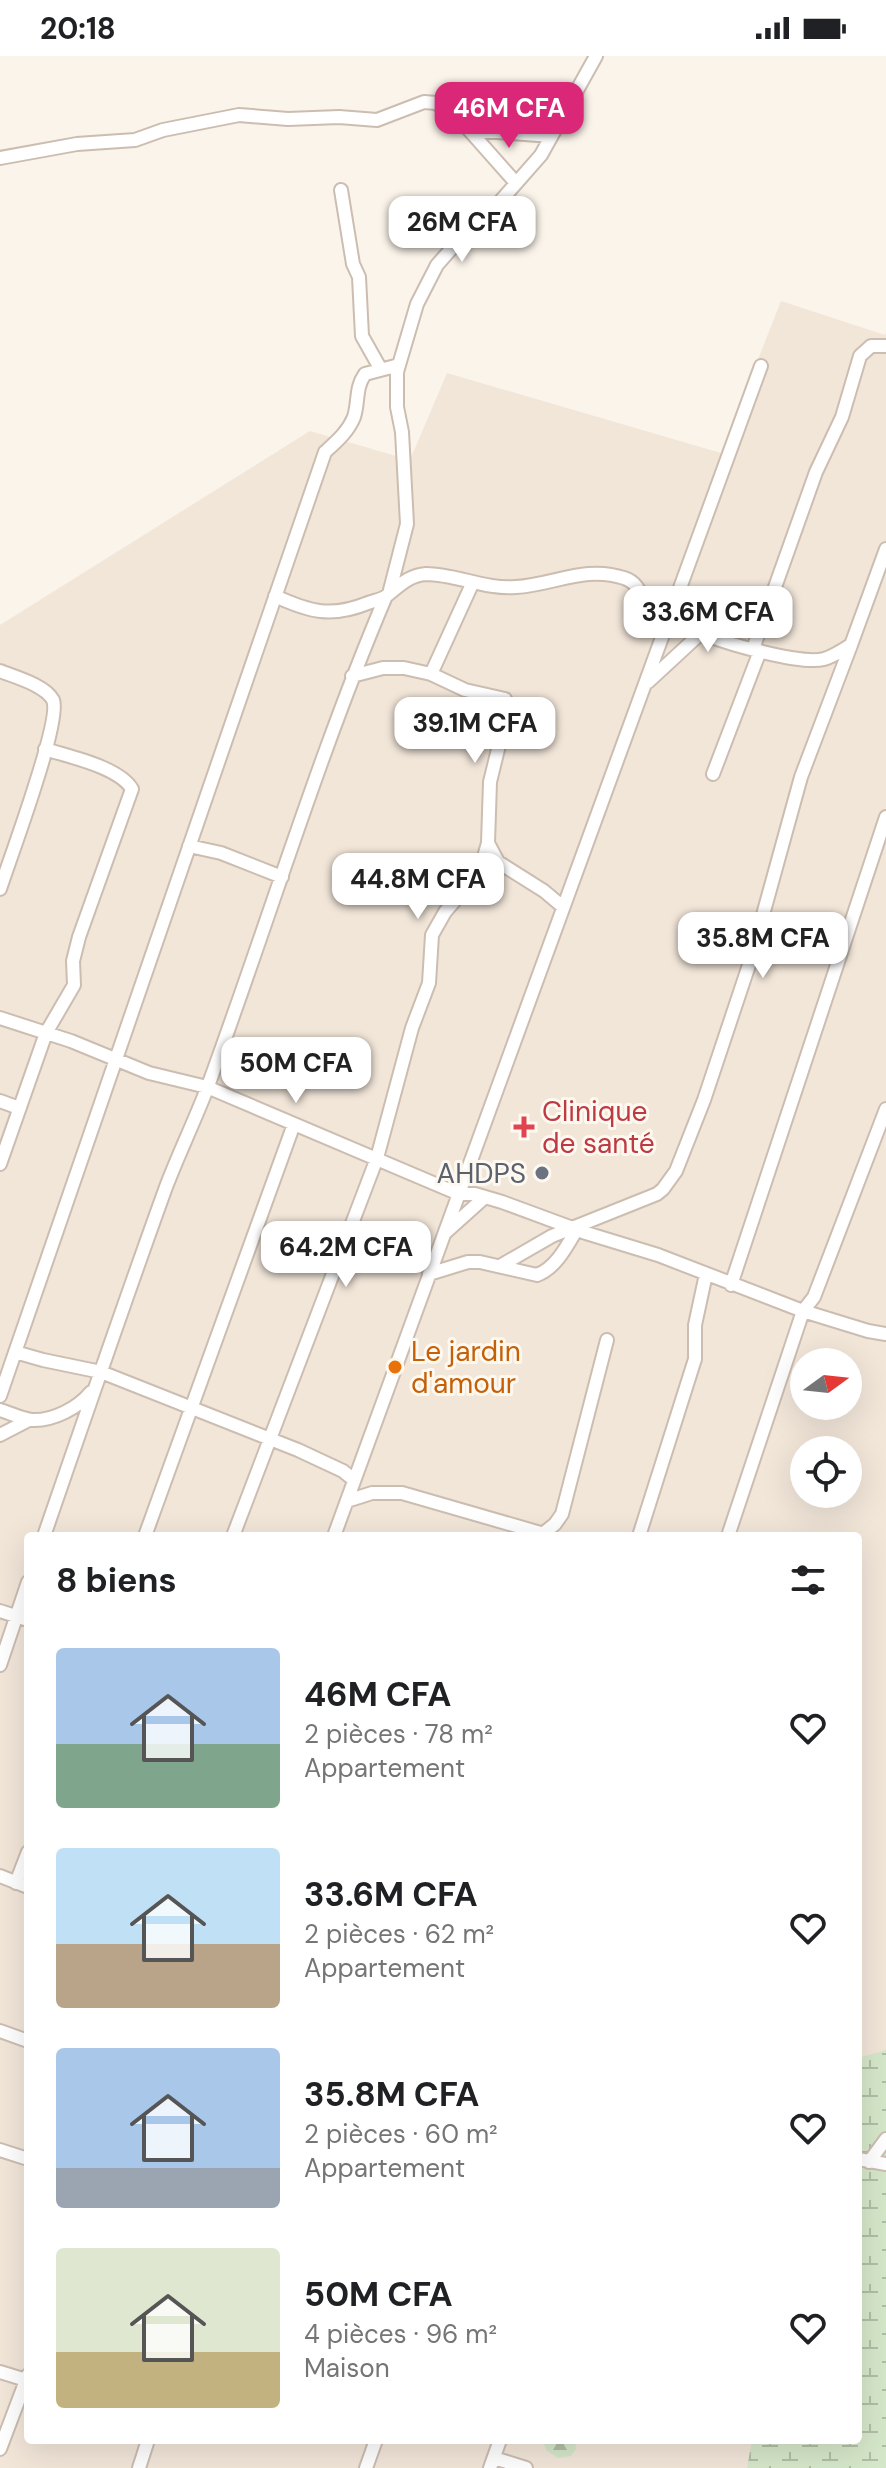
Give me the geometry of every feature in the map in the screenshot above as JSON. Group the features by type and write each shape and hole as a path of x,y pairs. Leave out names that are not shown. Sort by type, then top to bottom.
{"street":[{"path":"45,1532 167,1184 207,1087 282,877 307,799 352,676 388,593 407,524 397,372 417,304 437,265 541,155 596,56"},
{"path":"0,158 77,144 135,140 163,130 239,115 377,120 424,102 448,109 516,183"},
{"path":"470,130 551,136"},
{"path":"341,190 353,264 359,277 362,336 380,368"},
{"path":"713,774 816,472 842,417 860,356 871,346 886,346"},
{"path":"0,1396 325,452 350,424 360,381 365,374 399,365"},
{"path":"335,1532 761,366"},
{"path":"500,1266 552,1236 657,1194 676,1171 704,1100 750,962 801,777 886,549"},
{"path":"275,596 312,612 344,612 422,575 515,588 585,573 624,578 639,588 651,614 666,625 686,623 701,633 757,650 822,660 851,645"},
{"path":"431,674 473,582"},
{"path":"644,687 701,633"},
{"path":"234,1532 377,1158 412,1028 429,983 432,935 445,912 480,871 488,843 490,782 500,741 509,726 511,708 505,699 465,690 431,674 392,668 352,676"},
{"path":"0,671 47,693 55,710 0,889"},
{"path":"0,1164 46,1033 74,985 73,961 79,937 132,789 126,779 110,771 45,749"},
{"path":"731,1285 886,817"},
{"path":"488,843 498,862 563,907"},
{"path":"189,846 221,853 282,877"},
{"path":"0,1018 149,1073 207,1087 459,1194 485,1197 658,1255 803,1311 886,1334"},
{"path":"0,1101 19,1108"},
{"path":"729,1532 803,1311 814,1297 886,1109"},
{"path":"146,1532 294,1124"},
{"path":"444,1234 485,1197"},
{"path":"429,1274 468,1262 537,1275 545,1272 575,1228"},
{"path":"640,1532 695,1359 695,1325 706,1274"},
{"path":"548,1532 562,1514 607,1340"},
{"path":"15,1352 191,1407 328,1464 354,1480"},
{"path":"0,1435 29,1420 52,1418 83,1401 99,1378"},
{"path":"0,1410 29,1420"},
{"path":"347,1501 372,1493 402,1493 535,1532"},
{"path":"0,1611 22,1618 0,1665"},
{"path":"0,1876 22,1885"},
{"path":"0,2031 24,2040"},
{"path":"864,2160 886,2139"},
{"path":"0,2150 24,2158"},
{"path":"864,2160 886,2164"},
{"path":"0,2372 24,2376"},
{"path":"0,2449 24,2385"},
{"path":"139,2468 147,2444"},
{"path":"366,2468 375,2444"},
{"path":"499,2444 492,2463 526,2468"}],"shaded area":[{"path":"781,301 885,335 886,332 886,2468 0,2468 0,625 310,431 410,460 447,373 721,453"}],"green space":[{"path":"886,2050 886,2468 747,2468 751,2444 862,2444 862,2057"},
{"path":"544,2444 575,2444 571,2456 558,2458 546,2450"}],"place":[{"name":"Clinique de santé","path":"524,1127"},
{"name":"AHDPS","path":"542,1173"},
{"name":"Le jardin d'amour","path":"395,1367"}]}
